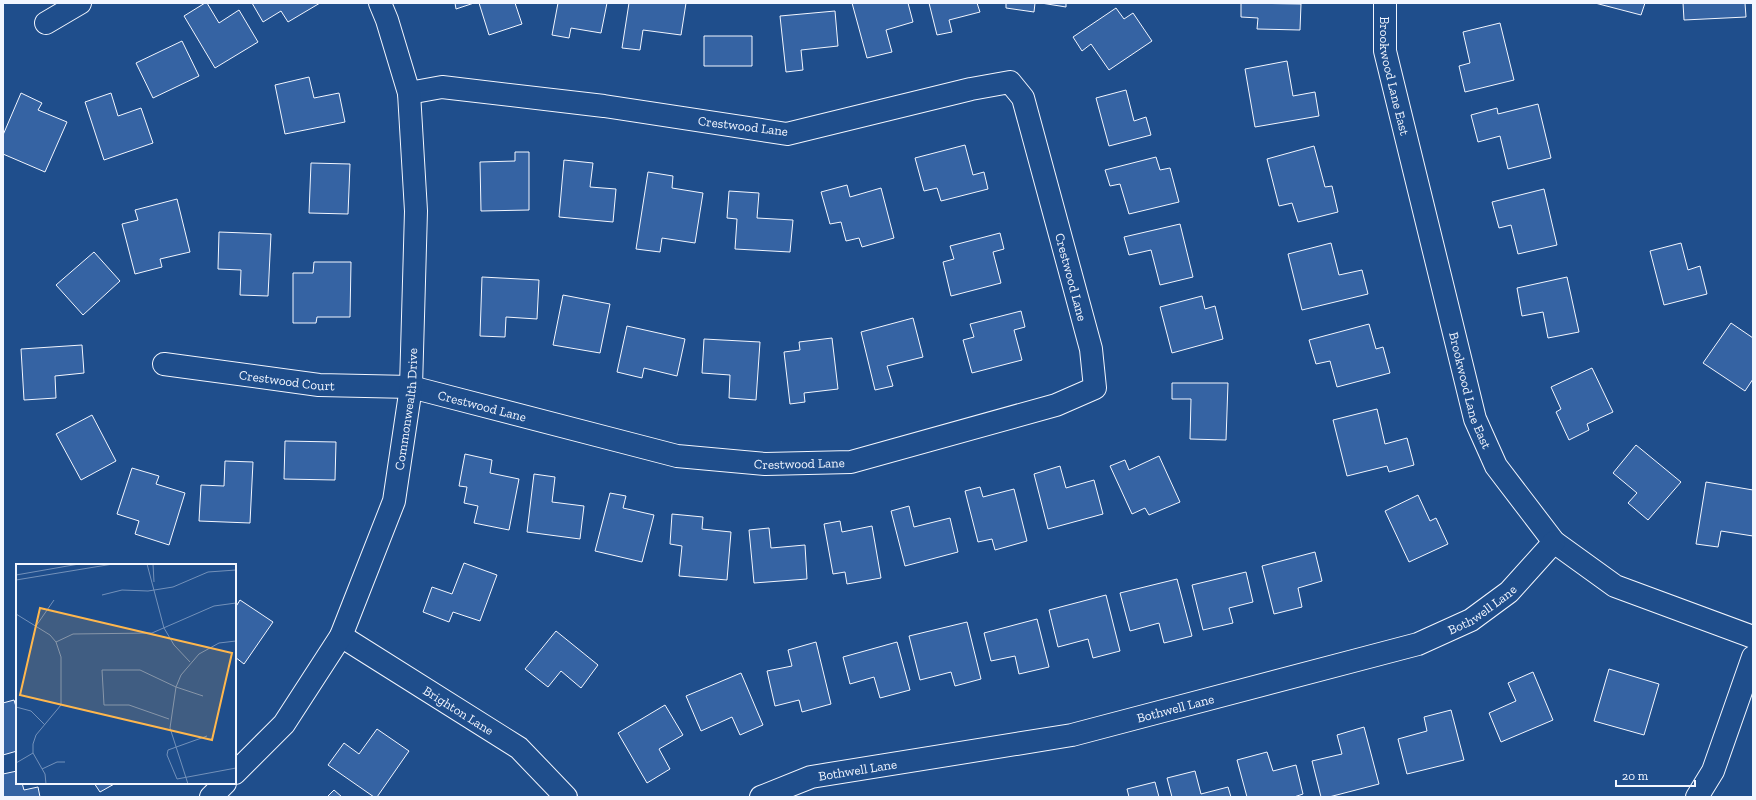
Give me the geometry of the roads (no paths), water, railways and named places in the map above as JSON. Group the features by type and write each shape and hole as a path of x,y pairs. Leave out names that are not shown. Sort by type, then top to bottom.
{"street":[{"path":"46,23 80,3"},
{"name":"Commonwealth Drive","path":"236,772 284,724 341,636 394,501 412,387 416,211 409,93 387,20 380,3"},
{"name":"Brookwood Lane East","path":"1385,3 1385,51 1475,419 1496,466 1554,542 1615,586 1753,636"},
{"name":"Crestwood Lane","path":"409,93 442,87 604,106 787,134 971,89 1010,82 1023,98 1091,349 1095,388 1056,405 851,462 765,464 677,456 412,387"},
{"name":"Crestwood Court","path":"164,364 319,385 412,387"},
{"name":"Bothwell Lane","path":"761,797 811,777 1072,735 1418,644 1471,620 1510,592 1554,542"},
{"name":"Brighton Lane","path":"341,636 519,748 566,797"},
{"path":"1697,797 1713,771 1753,657"},
{"path":"212,797 224,784"}]}
